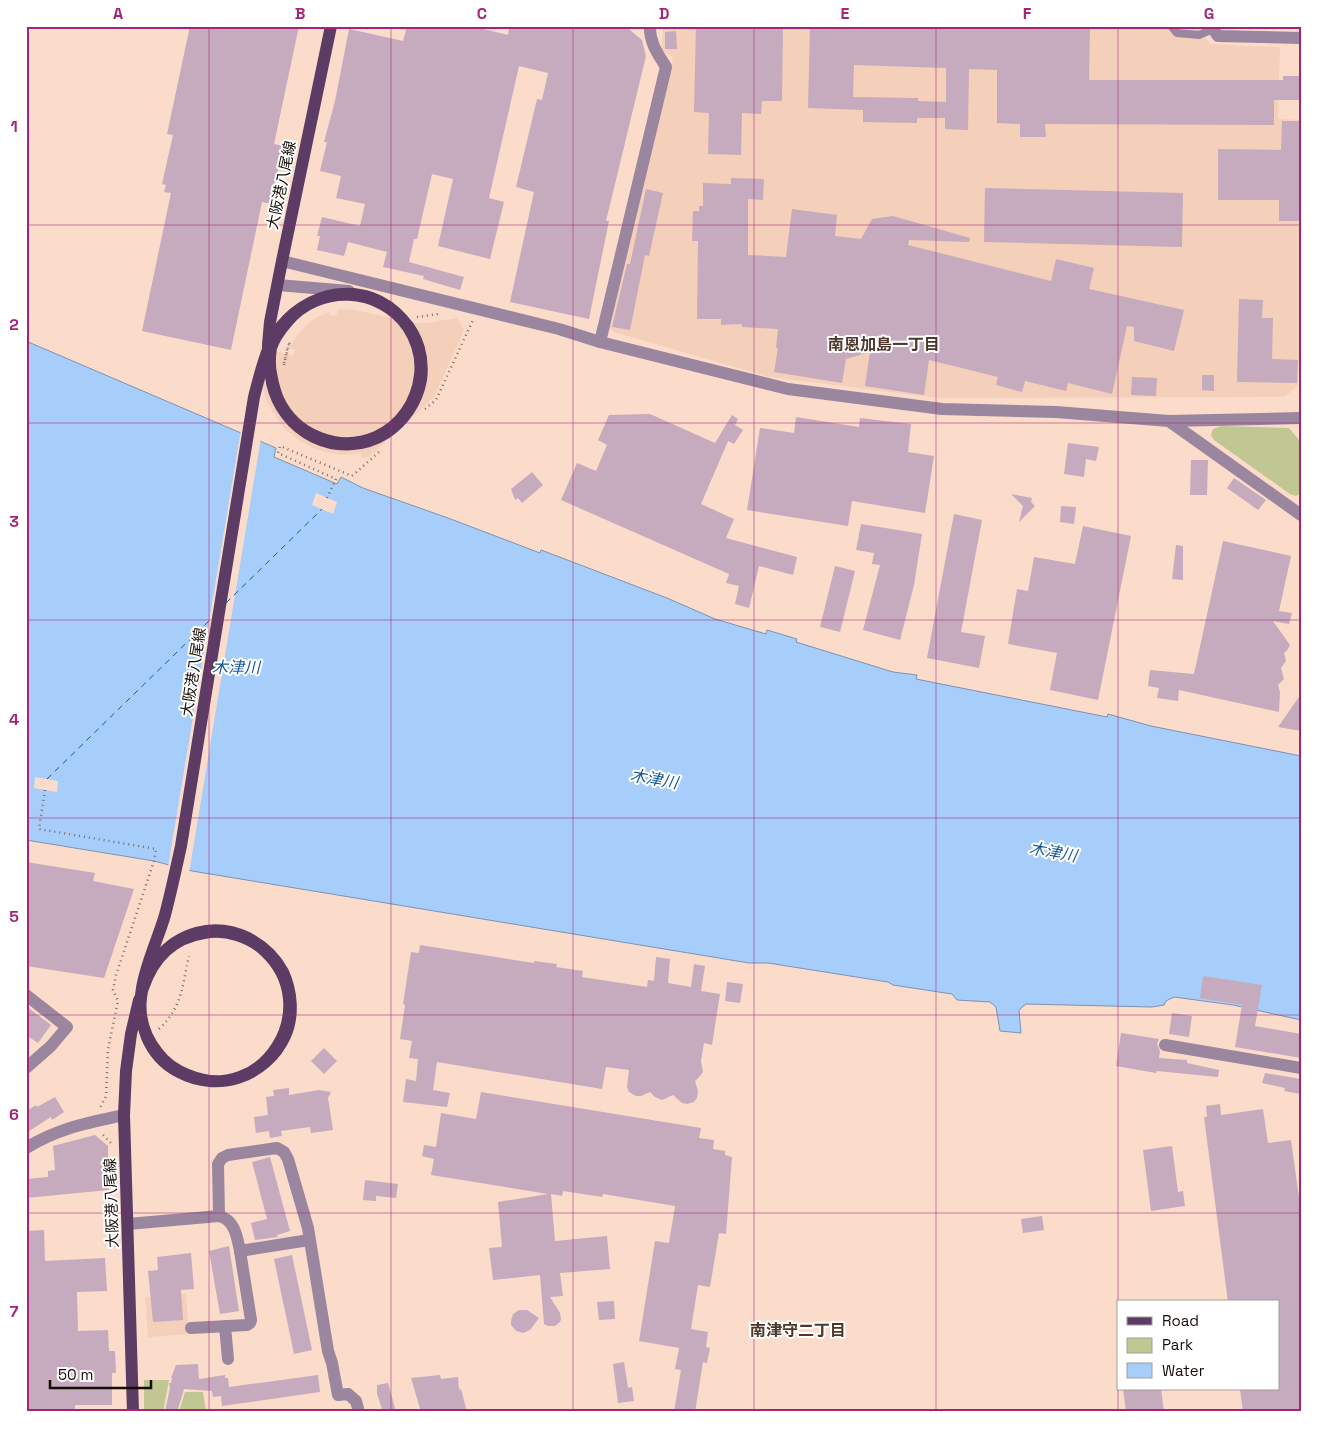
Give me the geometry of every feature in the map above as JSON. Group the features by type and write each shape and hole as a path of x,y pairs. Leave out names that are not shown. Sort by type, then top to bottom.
{"main road":[{"name":"大阪港八尾線","path":"133,1412 124,1115 126,1071 131,1034 142,988 156,960 166,950 184,939 205,932 227,932 250,940 263,948 273,960 284,976 289,996 290,1013 286,1028 277,1048 262,1064 251,1072 239,1077 214,1081 197,1078 177,1070 165,1061 155,1050 147,1036 141,1015 141,1000 142,988 146,976 156,960 166,950 178,941 198,933 215,931 233,933 251,940 261,946 278,964 286,979 290,997 291,1008 288,1025 284,1037 273,1054 266,1062 250,1073 239,1078 214,1082 190,1077 174,1069 165,1062 156,1053 146,1037 142,1022 140,1007 142,988 145,975 172,888 181,846 254,397 265,360 268,353 271,346 274,337 285,323 296,312 304,306 332,295 349,293 372,298 391,308 401,317 410,328 416,341 420,356 422,371 420,384 411,408 400,421 389,431 374,439 359,443 344,444 329,442 314,437 301,429 289,417 274,391 270,372 270,365 270,355 277,335 290,318 305,307 327,297 344,294 366,297 381,303 396,313 409,329 418,348 420,363 419,384 414,400 405,414 388,430 374,438 352,443 336,443 322,439 301,428 289,416 275,391 270,371 269,363 268,354 268,345 270,322 331,26"}],"street":[{"path":"600,342 666,67 654,49 650,26"},
{"path":"1212,28 1218,36 1301,38"},
{"path":"282,261 798,390 942,409 1056,412 1169,421 1301,418"},
{"path":"278,285 429,297"},
{"path":"1169,421 1301,515"},
{"path":"26,995 66,1027 51,1046 26,1068"},
{"path":"1165,1045 1301,1068"},
{"path":"26,1148 40,1139 71,1126 124,1115"},
{"path":"219,1216 219,1161 228,1155 277,1148 284,1152 288,1159 308,1228 328,1350 338,1395 348,1394 356,1401 359,1412"},
{"path":"128,1224 219,1216 225,1218 232,1225 238,1240 250,1323 247,1325 191,1328"},
{"path":"240,1251 310,1240"},
{"path":"225,1326 228,1358"}],"lane":[{"path":"1171,26 1177,33 1199,35 1212,28"}],"path":[{"path":"422,412 436,400 479,309"},
{"path":"284,344 292,336 286,354 284,370 287,350"},
{"path":"327,498 336,479 278,454 280,446 352,476 381,450"},
{"path":"45,790 39,830 156,848 154,861 116,974 113,990 118,1001 108,1049 106,1096 99,1109"},
{"path":"153,1035 165,1023 177,1006 189,956"},
{"path":"157,1029 160,1035"}],"shaded area":[{"path":"663,26 1197,26 1210,44 1280,47 1278,119 1301,120 1301,302 1298,386 1284,397 939,398 769,377 614,332 610,328 673,57 662,50"},
{"path":"342,309 416,323 457,318 464,330 434,397 369,457 362,458 361,453 340,455 326,452 300,441 285,429 276,417 267,402 262,385 260,347 293,356 295,350 290,348 291,345 307,324 329,312 331,316 337,315 337,310"},
{"path":"186,1294 189,1334 148,1337 145,1297"}],"green space":[{"path":"1221,426 1289,428 1300,441 1301,493 1296,496 1290,494 1214,440 1211,435 1213,429"},
{"path":"144,1380 169,1380 163,1412 144,1412"},
{"path":"185,1392 203,1392 206,1412 179,1412"}],"water":[{"name":"木津川","path":"26,341 276,448 274,457 337,484 341,477 363,488 540,553 541,550 667,598 715,619 766,634 767,630 797,639 796,642 893,672 917,675 916,679 1107,717 1108,714 1151,726 1301,756 1301,1020 1233,1005 1174,997 1166,1001 1164,1005 1152,1007 1026,1004 1019,1010 1021,1033 1000,1031 996,1007 990,1002 957,1000 952,994 768,963 749,963 192,871 154,861 26,840"}],"pier":[{"path":"241,430 261,438 189,873 168,867"},
{"path":"316,493 337,502 333,514 312,505"},
{"path":"35,777 58,781 57,792 34,788"}],"building":[{"path":"190,26 299,26 274,144 283,146 271,204 262,202 231,350 142,331 171,193 164,192 166,185 162,184 173,135 167,134"},
{"path":"407,26 471,26 508,35 509,26 625,26 642,40 646,56 606,221 609,221 589,319 510,302 534,192 516,187 537,99 542,100 548,73 519,66 489,198 504,202 490,259 438,246 453,179 432,174 417,239 414,239 409,262 464,277 460,290 423,279 424,276 383,267 387,252 348,242 344,256 317,250 320,236 317,236 322,217 360,226 365,204 336,198 341,176 320,171 327,142 324,142 335,101 349,29 403,41"},
{"path":"696,26 783,26 782,101 762,101 761,114 742,113 741,155 708,154 709,113 694,112"},
{"path":"810,26 1090,26 1089,80 1283,80 1283,76 1301,76 1301,100 1274,100 1274,125 1045,124 1046,137 1020,137 1020,124 997,123 997,70 969,69 968,130 945,129 945,118 917,118 917,123 863,122 863,110 808,108","holes":["854,65 946,68 946,102 918,101 918,98 853,97"]},
{"path":"676,31 677,49 665,49 665,32"},
{"path":"1282,121 1301,121 1301,221 1279,221 1279,200 1218,200 1218,149 1281,150"},
{"path":"731,178 764,179 763,200 748,199 748,255 786,257 792,209 837,215 835,236 861,239 872,219 893,216 970,238 969,242 909,240 908,245 1051,281 1056,259 1094,268 1089,289 1184,310 1174,351 1134,341 1134,327 1127,326 1112,394 1068,383 1066,391 1025,381 1022,392 996,385 998,377 929,360 924,395 865,386 870,352 846,359 842,383 774,372 778,348 776,348 778,329 742,327 742,324 721,325 721,319 697,319 698,241 692,241 693,211 699,211 699,206 703,206 703,183 731,184"},
{"path":"985,188 1183,193 1182,247 984,242"},
{"path":"646,189 663,193 649,256 645,255 630,330 612,327 627,264 630,264"},
{"path":"1239,299 1263,300 1262,318 1273,318 1272,359 1298,360 1297,383 1237,382"},
{"path":"1202,375 1214,375 1214,391 1202,390"},
{"path":"1132,377 1157,378 1156,396 1131,395"},
{"path":"650,414 715,443 732,415 738,419 735,425 743,430 734,444 728,441 701,504 734,519 726,538 797,557 793,575 759,566 749,608 735,604 739,586 726,583 729,574 561,500 577,463 596,471 607,445 598,440 609,415"},
{"path":"796,417 859,427 860,418 911,424 908,452 934,456 925,513 852,501 848,526 747,510 760,428 794,433"},
{"path":"1068,443 1099,447 1096,461 1086,459 1084,477 1064,474"},
{"path":"1191,460 1208,460 1207,495 1190,495"},
{"path":"532,472 543,485 522,503 518,498 515,500 511,489"},
{"path":"1234,478 1266,500 1258,510 1227,488"},
{"path":"1011,494 1032,498 1031,502 1035,506 1019,522 1023,506"},
{"path":"1061,506 1076,507 1074,524 1060,522"},
{"path":"954,514 982,520 961,632 985,636 979,668 927,658"},
{"path":"861,524 922,534 914,585 900,640 863,630 880,565 872,564 874,553 856,550"},
{"path":"1083,526 1131,536 1098,700 1050,690 1057,653 1008,644 1017,589 1028,591 1034,557 1075,564"},
{"path":"1223,541 1291,556 1279,611 1292,613 1289,624 1273,621 1290,645 1284,653 1286,661 1281,668 1284,679 1278,685 1280,692 1279,712 1179,690 1178,701 1157,698 1159,688 1148,686 1150,670 1194,674"},
{"path":"1176,545 1183,546 1183,580 1172,579"},
{"path":"835,566 855,571 840,632 820,627"},
{"path":"1301,694 1301,731 1278,727"},
{"path":"26,862 95,873 93,881 134,889 104,978 26,966"},
{"path":"420,945 534,963 534,961 557,964 556,967 583,971 582,977 647,987 648,980 654,981 656,957 670,959 668,983 691,987 694,964 705,966 701,991 720,994 712,1045 704,1043 701,1061 703,1072 695,1081 698,1091 697,1098 694,1102 687,1104 682,1103 673,1095 662,1100 650,1092 636,1096 629,1092 627,1087 629,1070 606,1067 602,1089 437,1062 433,1090 450,1093 447,1107 403,1102 406,1079 416,1081 418,1059 409,1058 412,1041 400,1039 411,952 419,953"},
{"path":"1203,976 1262,985 1255,1026 1301,1034 1301,1058 1235,1047 1242,1005 1200,998"},
{"path":"727,982 743,984 740,1003 725,1001"},
{"path":"26,1006 51,1025 38,1043 26,1035"},
{"path":"1172,1013 1192,1016 1189,1037 1169,1034"},
{"path":"1121,1033 1159,1039 1157,1044 1160,1051 1159,1058 1187,1060 1187,1063 1219,1070 1218,1077 1157,1071 1156,1073 1116,1066"},
{"path":"324,1048 337,1061 324,1074 311,1061"},
{"path":"1265,1073 1301,1079 1301,1094 1284,1091 1285,1088 1262,1083"},
{"path":"289,1088 289,1095 319,1090 331,1092 328,1098 333,1130 311,1133 310,1127 281,1131 282,1136 270,1138 269,1131 256,1133 254,1117 268,1115 266,1097 274,1096 273,1090"},
{"path":"481,1092 701,1128 699,1138 714,1140 713,1149 725,1151 725,1155 732,1157 726,1234 719,1233 710,1287 698,1285 691,1329 708,1332 706,1347 710,1348 707,1363 703,1362 695,1412 674,1412 681,1370 675,1369 679,1348 639,1341 655,1241 669,1243 675,1206 603,1194 602,1197 563,1191 562,1196 551,1194 555,1241 607,1236 610,1269 560,1273 563,1296 550,1297 560,1313 561,1319 555,1326 544,1324 540,1275 493,1280 489,1248 502,1247 498,1202 548,1194 431,1175 434,1159 422,1156 424,1145 436,1147 441,1113 476,1119"},
{"path":"55,1097 64,1112 52,1120 51,1117 26,1133 26,1111"},
{"path":"1220,1104 1221,1115 1263,1109 1268,1143 1291,1140 1301,1212 1301,1412 1243,1412 1240,1390 1280,1390 1280,1300 1228,1300 1204,1117 1207,1117 1206,1106"},
{"path":"95,1135 108,1146 109,1190 26,1198 26,1179 48,1177 48,1171 55,1170 53,1146"},
{"path":"1172,1146 1178,1192 1183,1191 1185,1206 1151,1211 1143,1150"},
{"path":"270,1157 290,1231 277,1235 278,1237 255,1240 251,1223 267,1219 252,1162"},
{"path":"365,1180 398,1184 396,1198 376,1196 376,1201 363,1200"},
{"path":"1042,1216 1044,1230 1023,1233 1021,1219"},
{"path":"44,1230 45,1261 105,1258 107,1291 77,1292 78,1331 108,1330 109,1351 115,1351 116,1373 112,1373 112,1405 75,1405 75,1412 26,1412 26,1231"},
{"path":"229,1246 239,1311 220,1314 209,1251"},
{"path":"191,1253 194,1289 181,1290 183,1320 153,1322 148,1271 158,1270 157,1257"},
{"path":"292,1255 312,1350 294,1354 274,1259"},
{"path":"614,1301 615,1319 599,1320 597,1302"},
{"path":"519,1310 527,1310 539,1318 530,1330 523,1333 516,1331 511,1325 513,1314"},
{"path":"624,1362 628,1388 632,1387 634,1401 618,1403 613,1364"},
{"path":"198,1364 199,1379 225,1375 225,1378 228,1378 229,1387 318,1375 320,1392 222,1406 221,1396 213,1397 212,1391 184,1389 177,1412 165,1412 170,1388 169,1383 171,1383 176,1365"},
{"path":"440,1375 441,1379 458,1377 459,1390 461,1389 467,1412 421,1412 411,1378"},
{"path":"388,1383 396,1412 383,1412 377,1394 377,1385"},
{"path":"1123,1390 1161,1390 1164,1412 1126,1412"}],"ferry route":[{"path":"226,603 322,509"},
{"path":"47,779 213,617"}],"district":[{"name":"南恩加島一丁目","path":"884,344"},
{"name":"南津守二丁目","path":"798,1330"}]}
